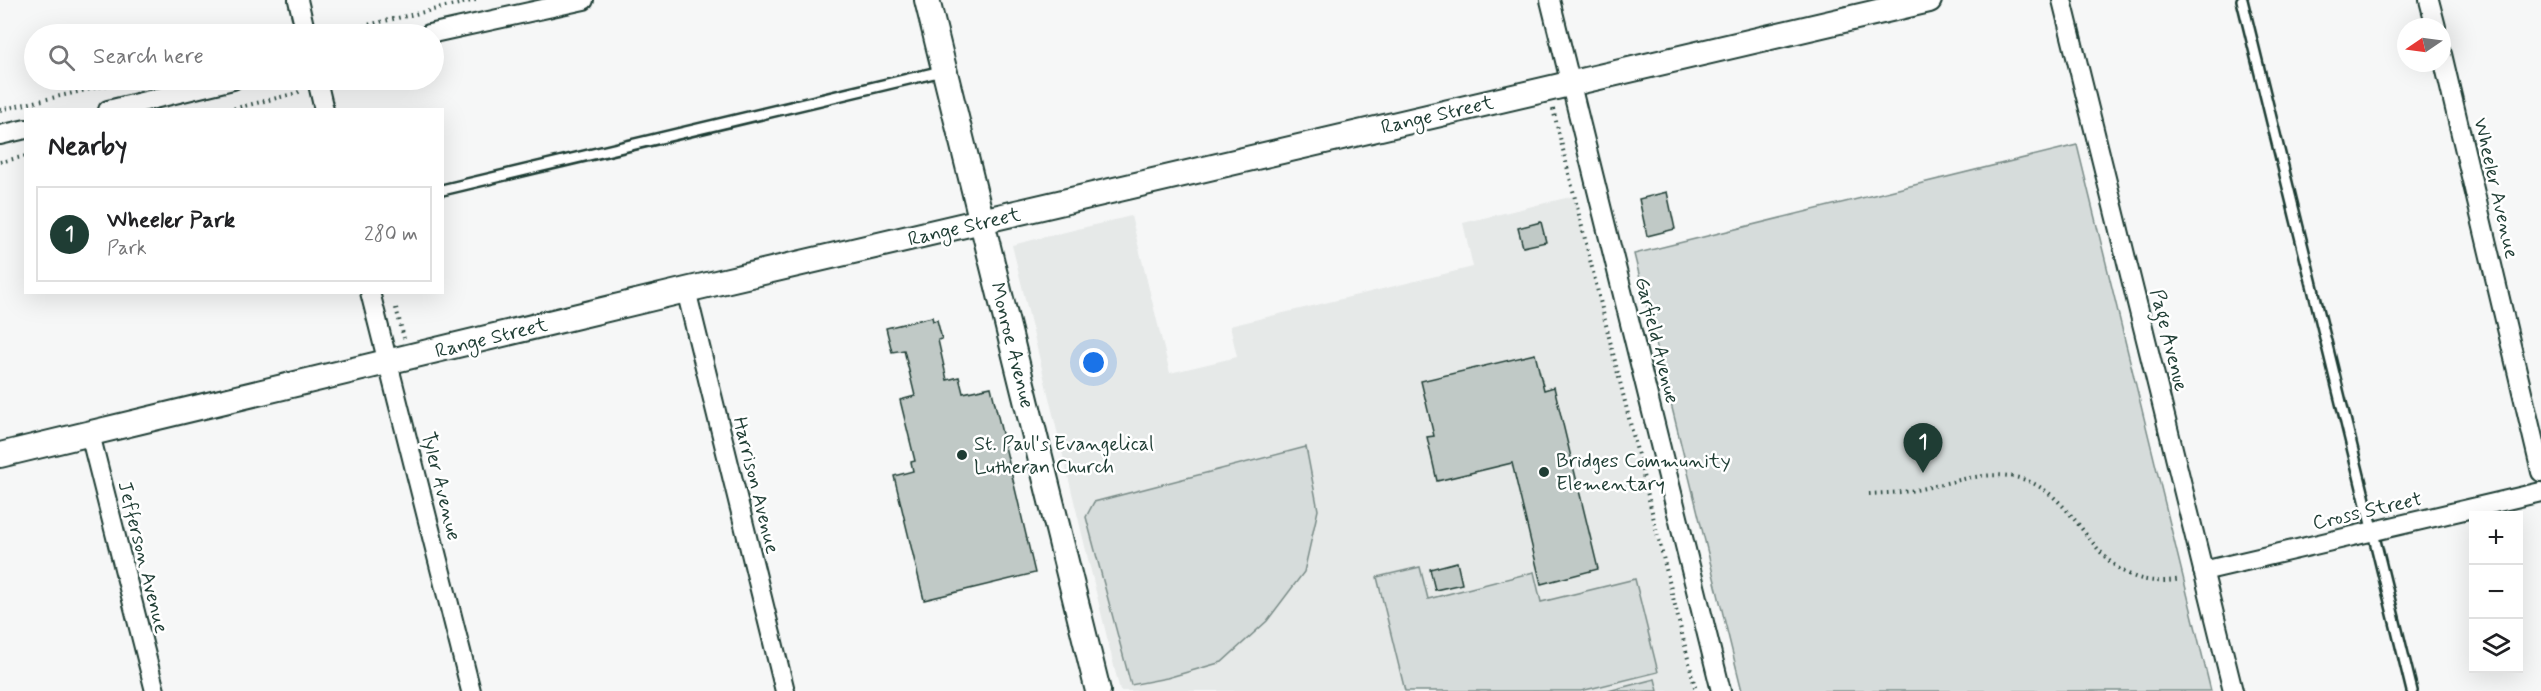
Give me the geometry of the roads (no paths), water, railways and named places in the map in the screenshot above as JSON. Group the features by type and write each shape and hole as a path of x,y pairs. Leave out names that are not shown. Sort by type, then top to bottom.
{"street":[{"path":"298,0 304,24"},
{"path":"444,31 584,0"},
{"name":"Monroe Avenue","path":"927,0 1098,691"},
{"name":"Garfield Avenue","path":"1550,0 1562,85 1721,691"},
{"name":"Range Street","path":"0,455 686,290 1927,0"},
{"name":"Page Avenue","path":"2062,0 2233,691"},
{"path":"2429,0 2434,18"},
{"name":"Wheeler Avenue","path":"2446,72 2541,472"},
{"path":"116,108 191,90"},
{"path":"319,90 324,108"},
{"path":"0,135 24,129"},
{"name":"Harrison Avenue","path":"686,290 785,691"},
{"name":"Tyler Avenue","path":"370,294 471,691"},
{"name":"Jefferson Avenue","path":"90,434 155,691"},
{"name":"Cross Street","path":"2204,571 2541,492"}],"lane":[{"path":"2242,0 2412,691"},
{"path":"444,190 945,71"}],"place":[{"name":"St. Paul's Evangelical Lutheran Church","path":"962,455"},
{"name":"Bridges Community Elementary","path":"1544,472"},
{"name":"Wheeler Park","path":"1923,473"}]}
